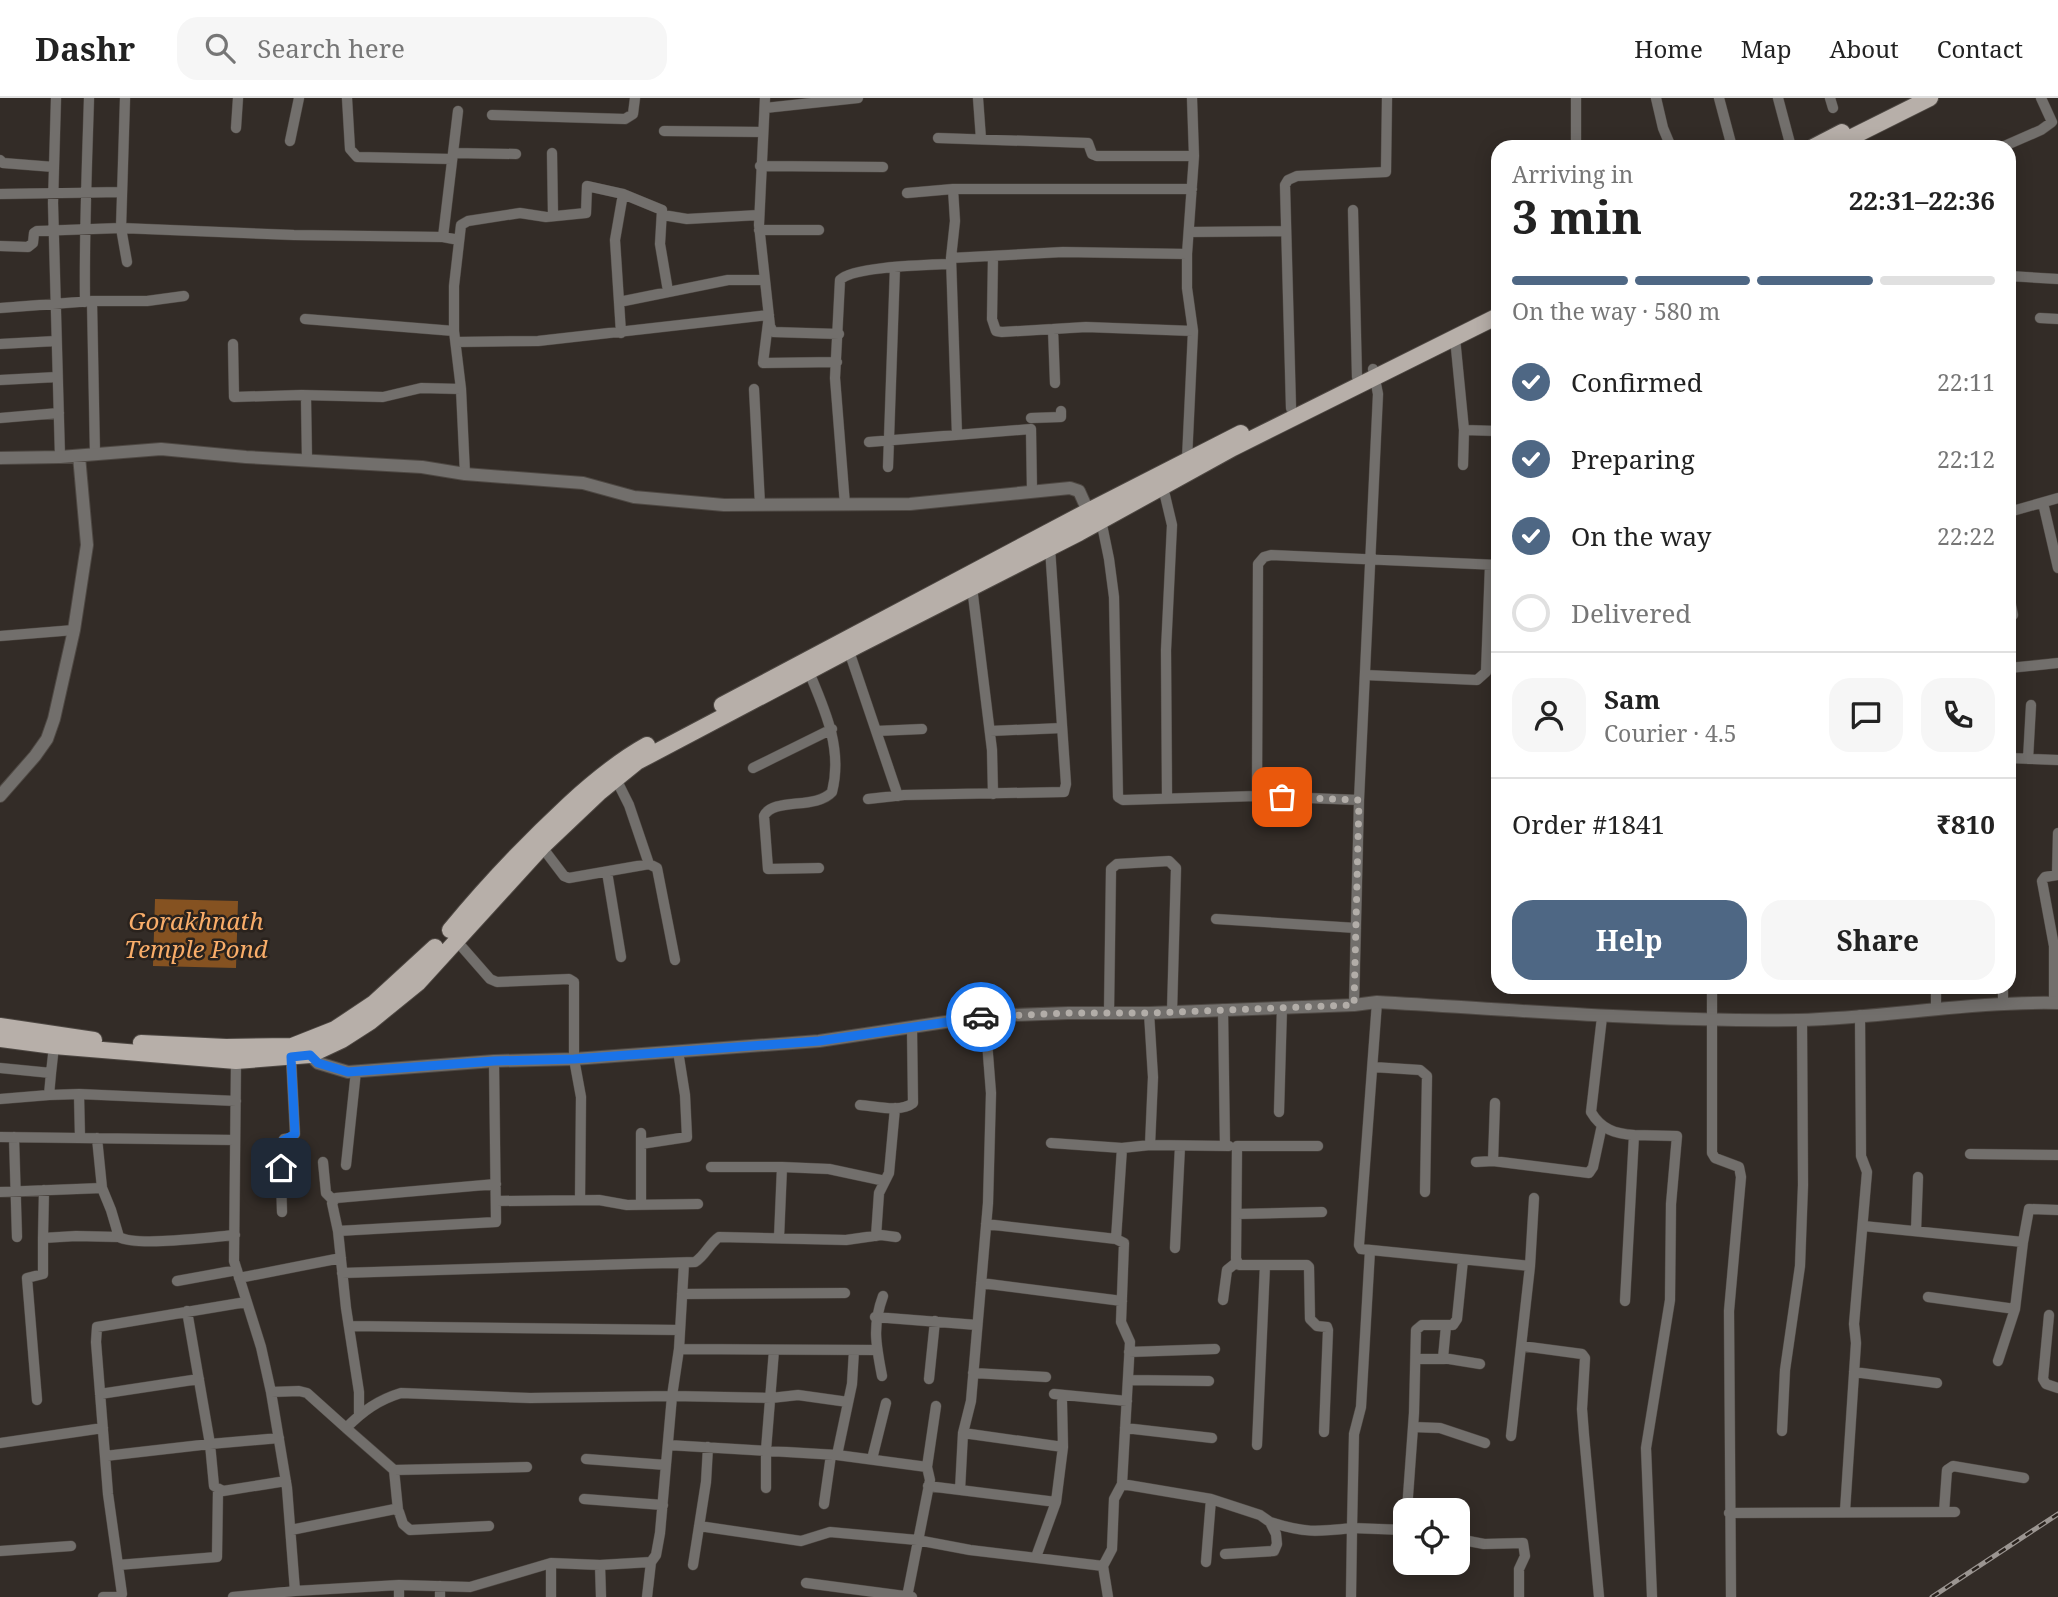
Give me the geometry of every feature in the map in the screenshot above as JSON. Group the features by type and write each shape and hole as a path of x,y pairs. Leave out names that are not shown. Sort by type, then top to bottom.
{"main road":[{"path":"1827,140 1909,98"},
{"path":"1846,140 1930,98"},
{"path":"0,1026 103,1042 239,1047 308,1048 351,1034 418,983 542,847 637,762 1050,548 1491,310"},
{"path":"0,1039 236,1061 291,1057 374,1003 428,956 490,882 532,839 622,759 1187,459 1357,377 1374,374 1491,320"}],"street":[{"path":"56,98 53,195 60,457"},
{"path":"89,98 84,229 95,454"},
{"path":"236,128 238,98"},
{"path":"290,141 299,98"},
{"path":"347,98 350,149 357,158 516,154"},
{"path":"492,115 629,119 633,114 635,98"},
{"path":"839,334 774,332 770,326 759,230 765,103 858,98"},
{"path":"978,98 981,139"},
{"path":"1187,459 1193,331 1187,288 1194,156 1192,98"},
{"path":"1292,408 1285,186 1291,178 1386,172 1387,98"},
{"path":"1576,98 1576,140"},
{"path":"1656,98 1669,140"},
{"path":"1718,98 1730,140"},
{"path":"1778,98 1789,140"},
{"path":"2016,140 2052,122 2042,98"},
{"path":"125,99 121,228 127,262"},
{"path":"443,237 458,111"},
{"path":"664,131 763,132"},
{"path":"938,138 1088,144 1092,155 1097,156 1194,156"},
{"path":"552,153 553,216"},
{"path":"0,160 3,163 54,166"},
{"path":"760,166 883,167"},
{"path":"465,474 454,286 461,225 468,221 520,213 553,216 586,213 587,186 623,194 660,208 663,215 660,244 668,291"},
{"path":"907,193 953,189 1192,189"},
{"path":"953,189 955,220 951,261 957,435"},
{"path":"0,194 122,192"},
{"path":"621,333 615,230 623,194"},
{"path":"1353,210 1357,377"},
{"path":"663,215 687,219 759,215"},
{"path":"0,246 29,247 33,243 35,232 121,228 293,235 443,237 459,240"},
{"path":"759,230 819,230"},
{"path":"1189,232 1286,231"},
{"path":"845,505 835,378 840,280 850,273 993,256 1063,252 1187,254"},
{"path":"993,256 992,319 996,331 1086,327 1193,331"},
{"path":"888,467 895,267"},
{"path":"2016,276 2058,279"},
{"path":"619,302 728,280 765,280"},
{"path":"0,308 148,301 184,296"},
{"path":"305,319 455,337 524,342 769,315"},
{"path":"769,315 763,363 836,362"},
{"path":"2040,318 2058,319"},
{"path":"1053,329 1055,383"},
{"path":"1455,338 1464,430 1463,465"},
{"path":"0,344 56,341"},
{"path":"233,344 234,397 383,397 421,388 461,389"},
{"path":"1354,1005 1359,800 1378,394 1374,374"},
{"path":"0,380 57,377"},
{"path":"754,388 760,505"},
{"path":"301,395 307,400 307,461"},
{"path":"1031,405 1032,492"},
{"path":"1031,418 1061,417 1061,411"},
{"path":"0,418 58,413"},
{"path":"869,442 1031,429"},
{"path":"1464,430 1491,431"},
{"path":"0,458 79,456 161,449 422,467 465,474 583,484 634,497 724,505 910,504 1075,489 1079,491 1088,511"},
{"path":"0,796 47,739 54,719 74,630 87,545 79,456"},
{"path":"1163,486 1172,525 1166,650 1167,797"},
{"path":"2016,510 2058,498"},
{"path":"2043,503 2058,568"},
{"path":"1101,520 1114,597 1117,793 1123,800 1257,796 1359,800"},
{"path":"868,799 1064,792 1066,784 1050,548"},
{"path":"1257,796 1258,564 1264,557 1271,555 1491,565"},
{"path":"972,587 990,731 993,794"},
{"path":"1365,675 1477,680 1486,672 1491,605"},
{"path":"0,636 74,630"},
{"path":"849,651 898,796"},
{"path":"2016,667 2058,663"},
{"path":"809,672 832,729 832,792 820,801 768,809 764,816 768,869 819,868"},
{"path":"2028,759 2031,705"},
{"path":"990,731 1062,728"},
{"path":"753,768 832,729"},
{"path":"876,731 922,729"},
{"path":"2016,759 2058,760"},
{"path":"616,779 629,805 649,864"},
{"path":"308,1048 318,1063 348,1072 819,1041 985,1016 1149,1013 1377,1002 1602,1017 1710,1021 1802,1020 2003,1003 2056,1002 2055,940 2042,881 2045,877 2057,875 2058,833"},
{"path":"542,847 564,876 579,878 649,864 657,868 675,960"},
{"path":"1109,1013 1111,869 1116,864 1169,861 1176,868 1172,1012"},
{"path":"607,872 621,957"},
{"path":"1216,919 1356,928"},
{"path":"456,939 490,979 497,982 569,979 574,982 574,1059 581,1097 580,1200"},
{"path":"1712,994 1712,1153 1715,1158 1739,1167 1741,1177 1729,1311 1731,1597"},
{"path":"1936,994 1936,1009"},
{"path":"2003,994 2003,1003"},
{"path":"1377,1002 1359,1245 1361,1250 1530,1266"},
{"path":"1279,1112 1282,1007"},
{"path":"1223,1009 1225,1146"},
{"path":"1149,1013 1153,1077 1150,1145"},
{"path":"1845,1511 1856,1343 1854,1324 1867,1172 1861,1156 1860,1015"},
{"path":"960,1490 963,1433 971,1401 986,1224 991,1093 985,1016"},
{"path":"1602,1017 1591,1098 1591,1112 1597,1122 1616,1134 1677,1136 1671,1204 1670,1300 1646,1448 1652,1597"},
{"path":"1782,1432 1786,1370 1800,1266 1803,1185 1802,1020"},
{"path":"860,1105 895,1108 911,1106 915,1098 912,1028"},
{"path":"49,1095 54,1046"},
{"path":"641,1144 687,1137 685,1095 678,1051"},
{"path":"282,1212 280,1146 284,1139 295,1134 291,1057"},
{"path":"236,1061 234,1261 261,1347 271,1392 286,1481 295,1591"},
{"path":"338,1231 496,1222 494,1061"},
{"path":"1373,1067 1420,1070 1427,1076 1425,1192"},
{"path":"0,1068 51,1073"},
{"path":"346,1165 356,1071"},
{"path":"0,1099 79,1094 236,1101"},
{"path":"79,1094 80,1138"},
{"path":"1493,1161 1496,1104"},
{"path":"876,1236 879,1193 889,1173 895,1108"},
{"path":"1476,1161 1589,1172 1593,1167 1602,1125"},
{"path":"641,1133 641,1205"},
{"path":"1625,1301 1634,1135"},
{"path":"0,1137 235,1140"},
{"path":"14,1137 17,1237"},
{"path":"97,1138 102,1188 119,1237"},
{"path":"1051,1143 1122,1148 1150,1145 1318,1146"},
{"path":"1175,1248 1180,1146"},
{"path":"1237,1146 1237,1262"},
{"path":"1116,1239 1122,1148"},
{"path":"1970,1154 2058,1155"},
{"path":"323,1162 326,1192 333,1199 338,1231 359,1392 359,1415"},
{"path":"711,1167 829,1170 885,1181"},
{"path":"779,1238 782,1167"},
{"path":"1916,1231 1918,1177"},
{"path":"333,1199 415,1189 496,1184"},
{"path":"0,1192 102,1188"},
{"path":"37,1400 27,1278 43,1275 44,1190"},
{"path":"1511,1436 1530,1266 1534,1198"},
{"path":"496,1201 580,1200 641,1205 698,1205"},
{"path":"1997,1361 2015,1309 2029,1209 2058,1210"},
{"path":"1237,1214 1322,1212"},
{"path":"986,1224 1116,1239 1124,1243 1121,1322 1130,1342 1122,1484 1114,1499 1112,1549 1103,1566 1108,1597"},
{"path":"1863,1226 2023,1242"},
{"path":"43,1238 119,1237 122,1240 149,1241 235,1235"},
{"path":"342,1273 684,1263 700,1259 719,1237 846,1240 876,1236 896,1237"},
{"path":"1351,1597 1354,1434 1360,1407 1370,1250"},
{"path":"177,1281 341,1258"},
{"path":"1408,1498 1416,1330 1419,1326 1453,1325 1457,1319 1463,1260"},
{"path":"1237,1262 1239,1265 1309,1267 1310,1319 1313,1324 1325,1326 1328,1330 1324,1433"},
{"path":"1223,1300 1227,1270 1237,1262"},
{"path":"647,1597 663,1505 672,1396 679,1349 684,1263"},
{"path":"1257,1445 1265,1265"},
{"path":"981,1283 1122,1301"},
{"path":"682,1294 845,1293"},
{"path":"882,1376 875,1317 883,1296"},
{"path":"1928,1297 2015,1309"},
{"path":"103,1597 120,1597 122,1594 105,1456 97,1327 246,1302"},
{"path":"187,1311 210,1444 214,1486 223,1491 286,1481"},
{"path":"2049,1315 2043,1379 2046,1384 2058,1388"},
{"path":"875,1317 977,1325"},
{"path":"929,1379 935,1321"},
{"path":"349,1326 680,1330"},
{"path":"1444,1359 1442,1357 1446,1326"},
{"path":"1522,1346 1582,1354 1585,1358 1583,1422 1591,1529 1597,1557 1600,1597"},
{"path":"679,1349 877,1350"},
{"path":"1129,1352 1215,1349"},
{"path":"765,1488 774,1350"},
{"path":"824,1504 848,1402 854,1350"},
{"path":"1416,1359 1444,1359 1480,1364"},
{"path":"1854,1372 1937,1383"},
{"path":"973,1373 1046,1377"},
{"path":"100,1394 199,1379"},
{"path":"1128,1380 1209,1381"},
{"path":"271,1392 307,1393 394,1470 527,1466"},
{"path":"346,1428 359,1415 385,1398 401,1393 530,1398 771,1398 798,1395 848,1402"},
{"path":"1054,1395 1127,1401"},
{"path":"1036,1558 1056,1502 1063,1447 1062,1402"},
{"path":"872,1460 886,1403"},
{"path":"806,1583 909,1597 928,1486 927,1467 936,1406"},
{"path":"1413,1427 1440,1428 1485,1443"},
{"path":"1125,1428 1212,1438"},
{"path":"0,1443 103,1429"},
{"path":"963,1433 1063,1447"},
{"path":"105,1456 279,1438"},
{"path":"668,1445 834,1455 927,1467"},
{"path":"693,1565 706,1482 708,1447"},
{"path":"586,1459 666,1465"},
{"path":"1944,1512 1949,1467 2024,1478"},
{"path":"394,1470 398,1510 403,1524 410,1530 489,1526"},
{"path":"1122,1484 1211,1499 1260,1515 1270,1522 1311,1532 1352,1528 1393,1530"},
{"path":"928,1486 1056,1502"},
{"path":"118,1565 217,1557 218,1490"},
{"path":"584,1499 663,1505"},
{"path":"1206,1562 1211,1499"},
{"path":"291,1530 398,1510"},
{"path":"1729,1513 1955,1512"},
{"path":"1225,1553 1274,1551 1277,1544 1276,1534 1270,1522"},
{"path":"699,1527 801,1541 830,1532 917,1540 970,1550 1103,1566"},
{"path":"1470,1541 1484,1544 1523,1543 1525,1556 1520,1569 1519,1597"},
{"path":"0,1551 71,1546"},
{"path":"233,1597 399,1585 440,1592 470,1587 551,1563 600,1565 652,1562"},
{"path":"551,1563 551,1597"},
{"path":"600,1565 601,1597"},
{"path":"399,1585 399,1597"}],"water":[{"name":"Gorakhnath Temple Pond","path":"155,899 238,901 236,968 153,966"}],"railway":[{"path":"1932,1597 2058,1514"}],"way so far":[{"path":"981,1017 1354,1005 1359,800 1282,797"}],"route":[{"path":"281,1168 281,1142 295,1134 291,1057 310,1055 318,1063 348,1072 494,1061 574,1059 819,1041 981,1017"}]}
